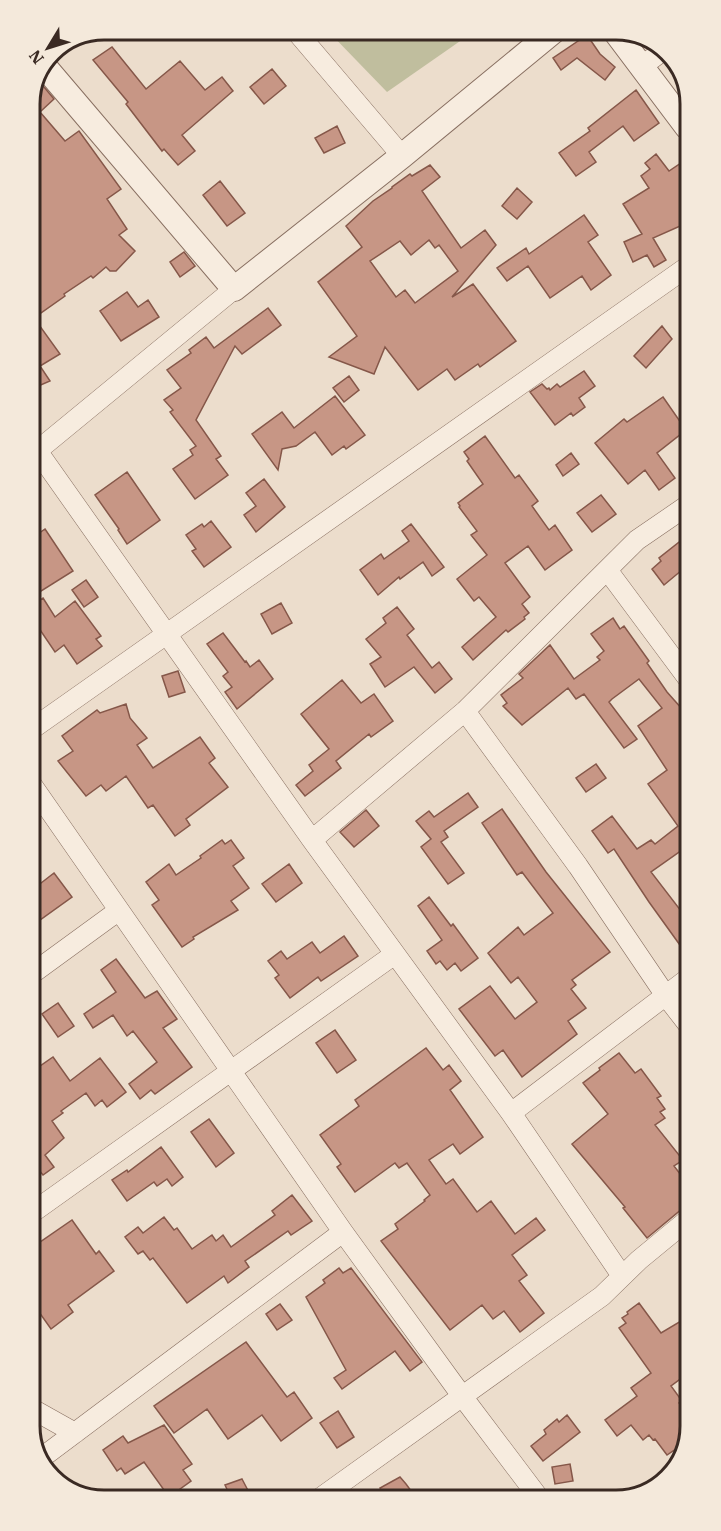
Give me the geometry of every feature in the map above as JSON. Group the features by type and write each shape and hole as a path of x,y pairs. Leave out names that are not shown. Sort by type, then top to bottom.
{"street":[{"path":"304,40 402,156"},
{"path":"41,441 402,156 542,41"},
{"path":"623,41 680,118"},
{"path":"642,66 657,55"},
{"path":"54,78 234,289"},
{"path":"41,723 680,272"},
{"path":"41,456 312,840 511,1113 622,1276"},
{"path":"312,840 465,711 565,609 608,571 637,540 680,510"},
{"path":"608,571 680,668"},
{"path":"465,711 578,866 680,1015"},
{"path":"40,797 343,1232 533,1490"},
{"path":"40,968 118,911"},
{"path":"40,1207 395,954"},
{"path":"511,1113 680,985"},
{"path":"331,1490 602,1296 680,1227"},
{"path":"47,1454 343,1232"},
{"path":"40,1413 75,1433"}],"shaded area":[{"path":"337,40 461,41 387,92"}],"building":[{"path":"578,41 591,41 600,54 615,67 605,80 577,58 561,70 553,58"},
{"path":"112,47 146,89 180,61 205,90 222,77 233,91 182,135 195,151 178,165 164,149 162,151 126,104 128,102 93,60"},
{"path":"272,69 286,86 264,104 250,87"},
{"path":"44,86 54,99 41,111"},
{"path":"636,90 659,123 634,141 623,126 589,152 596,162 576,176 559,153 590,131 588,128"},
{"path":"41,113 65,141 79,131 121,189 107,199 127,229 119,235 135,251 116,271 110,271 106,267 93,278 91,276 64,294 65,296 41,313"},
{"path":"337,126 345,143 324,153 315,138"},
{"path":"656,154 669,171 680,164 680,226 653,238 666,260 654,267 647,255 633,262 624,242 642,234 623,204 649,188 641,176 650,169 645,163"},
{"path":"430,165 440,177 422,191 461,248 485,230 496,245 452,297 473,284 516,341 480,367 478,364 455,380 447,369 418,390 385,347 374,374 329,357 357,336 318,282 362,247 346,226 373,201 410,174 412,176","holes":["429,240 435,248 439,245 458,271 415,303 405,290 396,297 370,261 400,241 411,255"]},
{"path":"220,181 245,213 227,226 203,195"},
{"path":"517,188 532,202 517,219 502,206"},
{"path":"584,215 598,235 588,242 611,275 591,290 582,276 550,298 528,266 507,281 497,268 526,248 529,254"},
{"path":"184,252 195,266 180,277 170,262"},
{"path":"127,292 138,307 148,300 159,317 121,341 100,311"},
{"path":"268,308 281,325 242,354 235,346 196,420 221,456 216,459 228,475 195,499 173,469 193,455 190,450 196,446 170,412 173,410 164,400 181,388 167,370 191,353 189,350 206,337 214,348"},
{"path":"662,326 672,339 646,368 634,356"},
{"path":"41,327 60,354 41,366"},
{"path":"41,367 50,381 41,385"},
{"path":"584,371 595,386 579,398 585,407 573,416 571,413 555,425 530,392 542,384 550,390 557,384 560,387"},
{"path":"349,376 359,390 344,402 333,388"},
{"path":"335,396 365,435 346,449 344,446 332,455 315,432 296,446 282,449 278,470 252,434 282,412 294,428"},
{"path":"663,397 680,421 680,435 657,453 675,478 659,490 645,470 628,484 595,443 624,419 627,422"},
{"path":"485,436 515,478 519,475 538,501 532,506 549,530 555,525 572,550 545,570 528,546 505,563 530,597 522,604 529,613 524,617 525,619 508,632 506,630 473,660 462,647 496,617 479,597 474,601 457,579 487,555 471,535 477,531 458,503 483,484 467,461 469,459 464,452"},
{"path":"571,453 579,464 563,476 556,465"},
{"path":"127,472 160,520 127,544 95,495"},
{"path":"264,479 285,507 256,532 244,515 256,506 246,493"},
{"path":"601,495 616,514 592,532 577,513"},
{"path":"211,521 231,547 204,567 192,551 196,549 186,535 202,524 204,527"},
{"path":"411,524 444,567 432,576 423,562 400,579 399,577 378,595 360,570 381,554 384,559 409,541 402,531"},
{"path":"45,529 73,571 41,591 41,532"},
{"path":"680,541 680,572 664,585 652,569 661,561 659,558"},
{"path":"86,580 98,597 84,607 72,590"},
{"path":"43,598 55,617 75,601 101,636 96,639 102,646 77,664 64,645 55,652 41,631 41,600"},
{"path":"281,603 292,623 272,634 261,614"},
{"path":"397,607 414,629 407,635 432,668 439,662 452,679 435,693 414,667 385,687 370,664 381,657 366,639 386,623 383,618"},
{"path":"613,618 620,629 624,626 649,661 647,663 667,692 680,707 680,851 651,872 680,910 680,945 614,849 608,853 592,831 612,816 637,849 651,840 655,844 678,826 648,784 667,770 638,726 662,708 639,679 609,702 637,739 624,748 584,694 576,699 568,688 522,725 503,706 507,703 501,695 523,678 519,674 550,645 574,679 600,660 597,657 604,651 591,634"},
{"path":"223,633 250,667 259,660 273,679 237,709 225,692 232,687 223,676 228,672 207,644"},
{"path":"178,671 185,692 169,697 162,676"},
{"path":"342,680 361,703 374,694 393,721 371,737 369,734 336,761 341,768 305,796 296,785 313,771 309,765 329,749 301,714"},
{"path":"126,704 130,718 147,738 137,745 153,768 200,737 215,758 209,763 228,787 186,819 190,825 175,836 153,805 148,808 126,776 106,791 101,785 86,796 58,761 73,751 62,736 97,710 100,713"},
{"path":"596,764 606,778 586,792 576,778"},
{"path":"468,793 478,807 444,831 448,837 441,842 464,873 448,884 421,847 431,839 416,821 429,811 434,817"},
{"path":"502,809 546,872 610,952 572,980 576,985 571,989 586,1008 568,1021 577,1034 522,1077 503,1050 495,1056 459,1009 490,986 515,1019 537,1002 518,977 511,983 488,953 518,927 524,935 553,913 522,872 517,875 482,823"},
{"path":"366,810 379,826 354,847 340,832"},
{"path":"222,840 225,844 231,840 244,858 233,866 249,888 231,901 238,910 193,937 194,939 182,947 152,905 159,900 146,882 169,864 176,875"},
{"path":"289,864 302,883 276,902 262,884"},
{"path":"54,873 72,897 40,920 40,884"},
{"path":"429,897 451,926 453,924 478,958 461,971 455,963 447,970 440,961 436,964 427,951 442,940 418,906"},
{"path":"344,936 358,956 321,981 318,977 290,998 275,978 279,975 268,961 281,951 287,959 312,942 320,953"},
{"path":"116,959 145,998 157,991 177,1019 163,1028 192,1067 155,1094 151,1090 140,1099 129,1084 157,1062 133,1031 127,1036 113,1015 93,1028 84,1014 116,992 101,970"},
{"path":"58,1003 74,1026 58,1037 42,1014"},
{"path":"335,1030 356,1060 337,1073 316,1043"},
{"path":"426,1048 443,1070 449,1065 461,1081 450,1090 483,1137 460,1154 453,1144 429,1160 446,1184 453,1179 477,1212 491,1201 515,1234 536,1218 545,1230 512,1255 527,1275 519,1281 544,1313 520,1332 504,1311 493,1319 482,1305 450,1330 381,1241 398,1229 395,1224 430,1195 407,1163 399,1168 395,1163 355,1192 337,1167 341,1164 320,1135 359,1106 355,1100"},
{"path":"619,1053 635,1073 641,1069 661,1096 657,1098 665,1109 660,1112 665,1118 655,1125 680,1156 680,1162 674,1166 680,1174 680,1211 647,1238 623,1208 625,1207 572,1144 608,1114 583,1083 600,1070 599,1068"},
{"path":"53,1057 70,1081 100,1058 126,1092 107,1107 102,1100 95,1106 86,1093 61,1111 63,1113 52,1121 64,1138 45,1155 54,1167 43,1175 40,1172 40,1066"},
{"path":"209,1119 234,1153 216,1167 191,1132"},
{"path":"161,1147 183,1177 172,1186 167,1179 157,1186 154,1182 127,1201 112,1180 127,1170 128,1172"},
{"path":"292,1195 312,1221 291,1235 288,1231 245,1261 249,1267 228,1283 224,1276 187,1303 153,1258 150,1260 143,1251 138,1254 125,1237 138,1227 143,1233 164,1217 174,1230 177,1228 192,1249 212,1235 216,1241 223,1235 231,1247 275,1215 272,1211"},
{"path":"72,1220 96,1254 99,1251 114,1271 68,1305 73,1312 51,1329 40,1314 40,1242"},
{"path":"339,1268 343,1273 351,1268 422,1362 410,1371 395,1351 342,1389 334,1378 346,1370 306,1297 325,1283 323,1280"},
{"path":"639,1303 661,1333 680,1322 680,1379 671,1386 680,1398 679,1439 676,1449 667,1455 649,1435 643,1440 631,1425 617,1436 605,1420 637,1396 631,1388 651,1373 619,1328 626,1323 622,1318 628,1314 627,1312"},
{"path":"280,1304 292,1320 277,1330 266,1314"},
{"path":"246,1342 287,1397 294,1392 312,1418 281,1441 262,1415 228,1439 207,1409 174,1433 154,1406"},
{"path":"338,1411 354,1437 337,1448 320,1423"},
{"path":"567,1415 580,1432 543,1461 531,1446 546,1434 544,1430 557,1419 559,1422"},
{"path":"164,1425 192,1464 183,1470 191,1481 179,1490 164,1490 144,1462 125,1474 121,1468 117,1471 103,1450 123,1436 128,1443"},
{"path":"570,1464 573,1481 555,1484 552,1467"},
{"path":"400,1477 410,1490 381,1490 380,1488"},
{"path":"242,1479 248,1490 227,1490 225,1485"}]}
